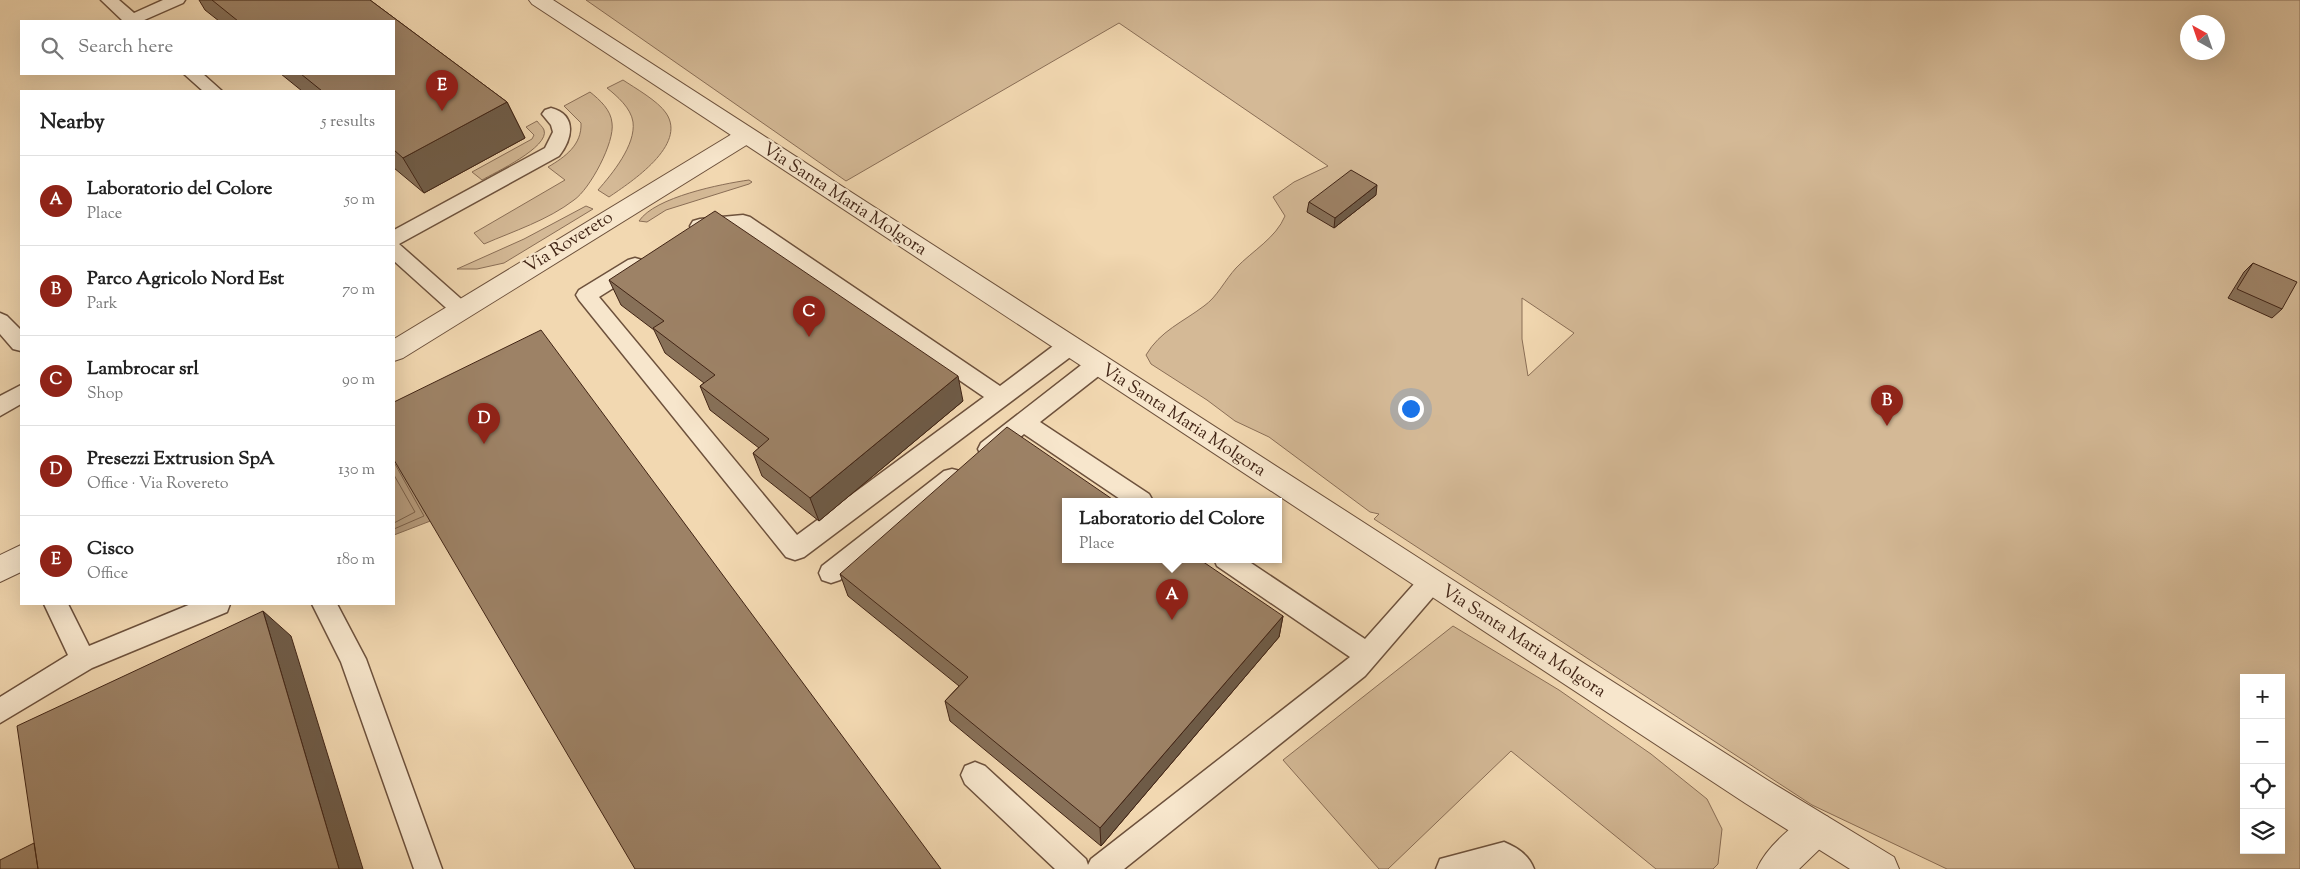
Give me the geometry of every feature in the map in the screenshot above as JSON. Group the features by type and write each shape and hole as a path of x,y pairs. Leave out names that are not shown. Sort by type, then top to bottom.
{"street":[{"name":"Via Santa Maria Molgora","path":"539,0 1431,582 1816,829 1882,869"},
{"name":"Via Rovereto","path":"395,350 745,136"},
{"path":"0,569 20,559"},
{"path":"1774,869 1816,829"}],"lane":[{"path":"109,0 131,20"},
{"path":"134,20 177,0"},
{"path":"194,75 212,90"},
{"path":"395,239 552,152 560,142 562,133 560,121 551,114"},
{"path":"684,235 701,225 742,222 1000,397"},
{"path":"395,251 461,310"},
{"path":"652,255 586,295 795,550 1069,346"},
{"path":"0,321 20,342"},
{"path":"831,573 1097,365"},
{"path":"0,407 20,394"},
{"path":"1024,422 1137,498"},
{"path":"1232,563 1368,655"},
{"path":"1101,869 1356,668 1431,582"},
{"path":"56,605 83,660"},
{"path":"0,712 83,660 216,605"},
{"path":"325,605 353,659 428,869"},
{"path":"975,775 1076,869"},
{"path":"1450,869 1504,856 1520,869"}],"shaded area":[{"path":"586,0 2300,0 2300,869 1947,869 1812,805 1374,519 1379,514 1370,512 1269,437 1235,421 1207,400 1151,364 1146,355 1158,339 1209,302 1236,268 1276,231 1285,216 1273,197 1294,182 1328,166 1119,23 846,181","holes":["1522,298 1574,333 1528,376 1522,339"]},
{"path":"623,80 658,104 666,113 671,125 669,138 663,150 654,161 643,172 609,197 598,190 622,159 633,131 632,117 627,107 607,88"},
{"path":"590,92 607,110 612,123 610,142 594,176 580,194 564,207 530,225 484,244 474,233 565,180 548,167 571,150 581,131 581,123 564,106"},
{"path":"537,121 544,130 544,137 539,144 520,159 482,180 472,172 532,139 534,135 526,127"},
{"path":"749,180 752,182 749,184 666,210 647,222 639,221 659,205 689,193"},
{"path":"586,206 593,209 504,263 477,269 457,269 524,239"},
{"path":"1453,626 1559,690 1651,754 1707,799 1722,829 1718,864 1713,869 1656,869 1511,751 1388,869 1379,869 1283,760"}],"water":[{"path":"395,455 433,520 395,535"}],"building":[{"path":"212,0 370,0 507,102 403,158 395,151 395,90 321,90 302,75 395,75 395,20 237,20"},
{"path":"1351,170 1377,185 1335,218 1309,202"},
{"path":"715,211 958,376 810,498 753,453 769,439 700,386 715,375 653,328 664,321 609,280"},
{"path":"2253,263 2297,282 2282,309 2237,289"},
{"path":"541,330 941,869 635,869 395,462 395,402"},
{"path":"1007,427 1111,498 1062,498 1062,563 1205,563 1283,616 1100,828 945,701 968,677 840,574"},
{"path":"263,611 339,869 38,869 17,726"},
{"path":"34,843 38,869 0,869 0,860"}],"place":[{"name":"Cisco","path":"442,111"},
{"name":"Lambrocar srl","path":"809,337"},
{"name":"Parco Agricolo Nord Est","path":"1887,426"},
{"name":"Presezzi Extrusion SpA","path":"484,444"},
{"name":"Laboratorio del Colore","path":"1172,620"}]}
